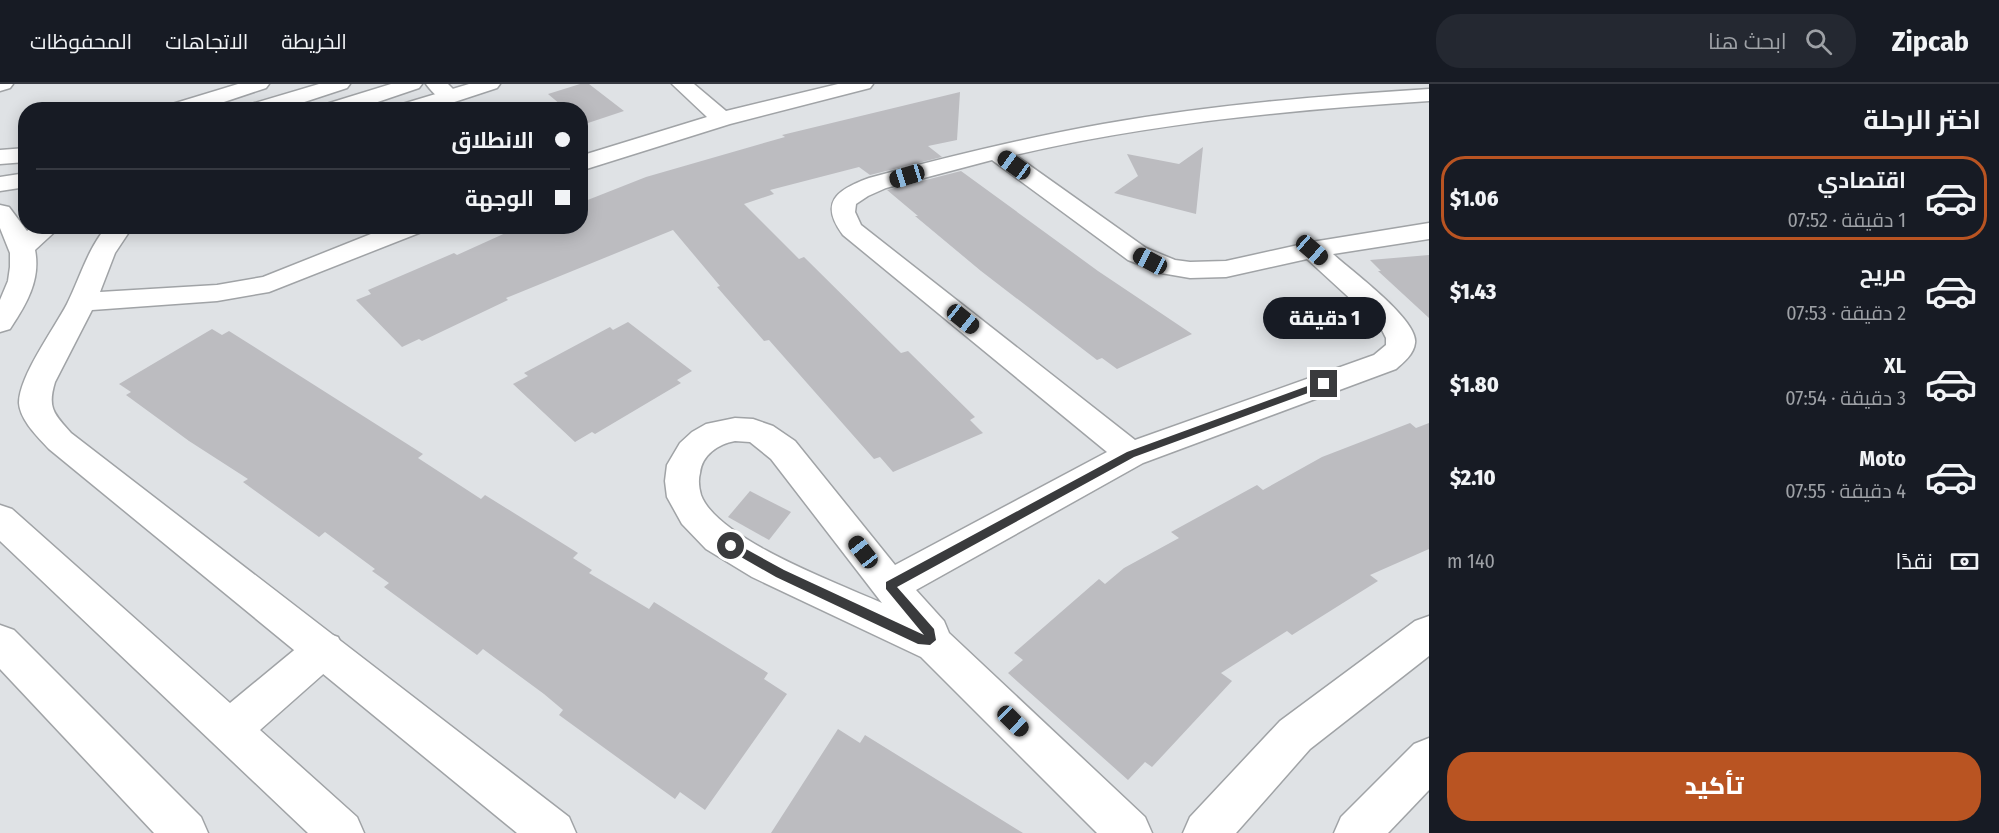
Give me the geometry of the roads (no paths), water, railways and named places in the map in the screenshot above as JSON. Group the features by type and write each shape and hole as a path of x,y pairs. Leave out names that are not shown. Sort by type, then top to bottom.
{"street":[{"path":"202,102 259,84"},
{"path":"278,93 340,84"},
{"path":"356,102 412,84"},
{"path":"421,102 443,90 490,84"},
{"path":"681,84 722,119"},
{"path":"588,161 722,119 862,84"},
{"path":"1290,84 1313,102"},
{"path":"1131,454 852,230 842,211 845,202 853,194 865,189 996,152 1097,131 1204,114 1313,102 1429,95"},
{"path":"996,152 1137,254 1150,261 1190,270 1226,269 1312,250 1429,231"},
{"path":"0,184 18,181"},
{"path":"0,212 14,227 23,247 23,276 10,309 0,323"},
{"path":"23,247 39,234"},
{"path":"116,234 106,248 82,302 41,380 35,403 44,423 60,441 324,649 552,833"},
{"path":"82,302 217,293 269,284 395,234"},
{"path":"890,586 1131,454 1385,362 1398,352 1402,343 1399,331 1390,320 1312,250"},
{"path":"930,640 930,633 783,450 770,439 755,431 737,429 720,431 700,442 687,458 680,476 683,496 694,515 718,536 780,573 922,640 930,640 1129,833"},
{"path":"0,519 341,833"},
{"path":"1206,833 1295,735 1429,633"},
{"path":"0,642 185,833"},
{"path":"230,730 324,649"},
{"path":"1357,833 1429,759"}]}
